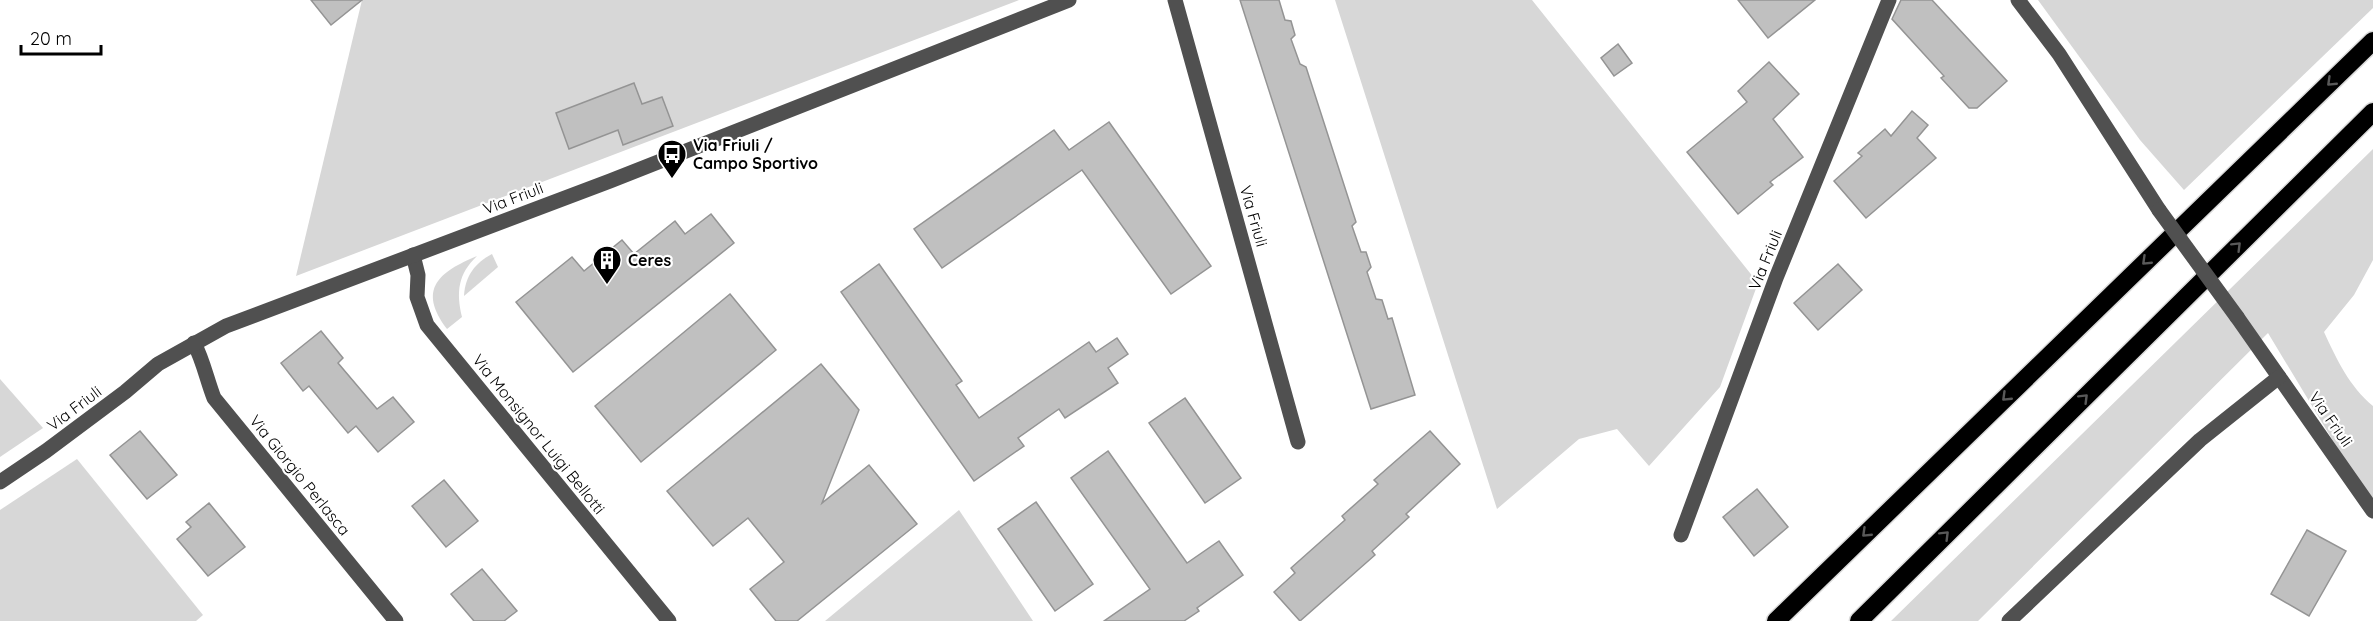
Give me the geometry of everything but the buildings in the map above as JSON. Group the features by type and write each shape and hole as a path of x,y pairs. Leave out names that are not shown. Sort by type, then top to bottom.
{"highway":[{"path":"1776,621 2373,41"},
{"path":"1859,621 2373,112"}],"street":[{"name":"Via Friuli","path":"0,482 81,425 158,364 194,342 268,308 632,172 1069,0"},
{"name":"Via Friuli","path":"1175,0 1298,442"},
{"name":"Via Friuli","path":"1681,535 1776,278 1889,0"},
{"name":"Via Friuli","path":"2018,0 2059,54 2159,210 2373,511"},
{"name":"Via Monsignor Luigi Bellotti","path":"413,255 418,275 417,297 427,325 669,621"},
{"name":"Via Giorgio Perlasca","path":"194,342 214,398 396,621"},
{"path":"2009,621 2200,440 2279,377"}],"shaded area":[{"path":"362,0 1019,0 296,276"},
{"path":"1335,0 1532,0 1758,283 1720,387 1649,466 1617,429 1579,439 1497,509"},
{"path":"2038,0 2373,0 2373,8 2184,190 2140,140"},
{"path":"2373,149 2373,260 2354,295 2324,332 2350,381 2373,406 2373,507 2268,333 1978,621 1891,621"},
{"path":"492,254 498,267 464,296 466,282 472,271"},
{"path":"477,256 466,270 460,284 459,299 462,317 447,329 434,303 433,293 436,284 452,269"},
{"path":"0,379 43,428 0,457"},
{"path":"77,459 203,615 196,621 0,621 0,510"},
{"path":"959,510 1033,621 825,621"}],"place":[{"name":"Via Friuli / Campo Sportivo","path":"672,180"},
{"name":"Ceres","path":"607,286"}]}
